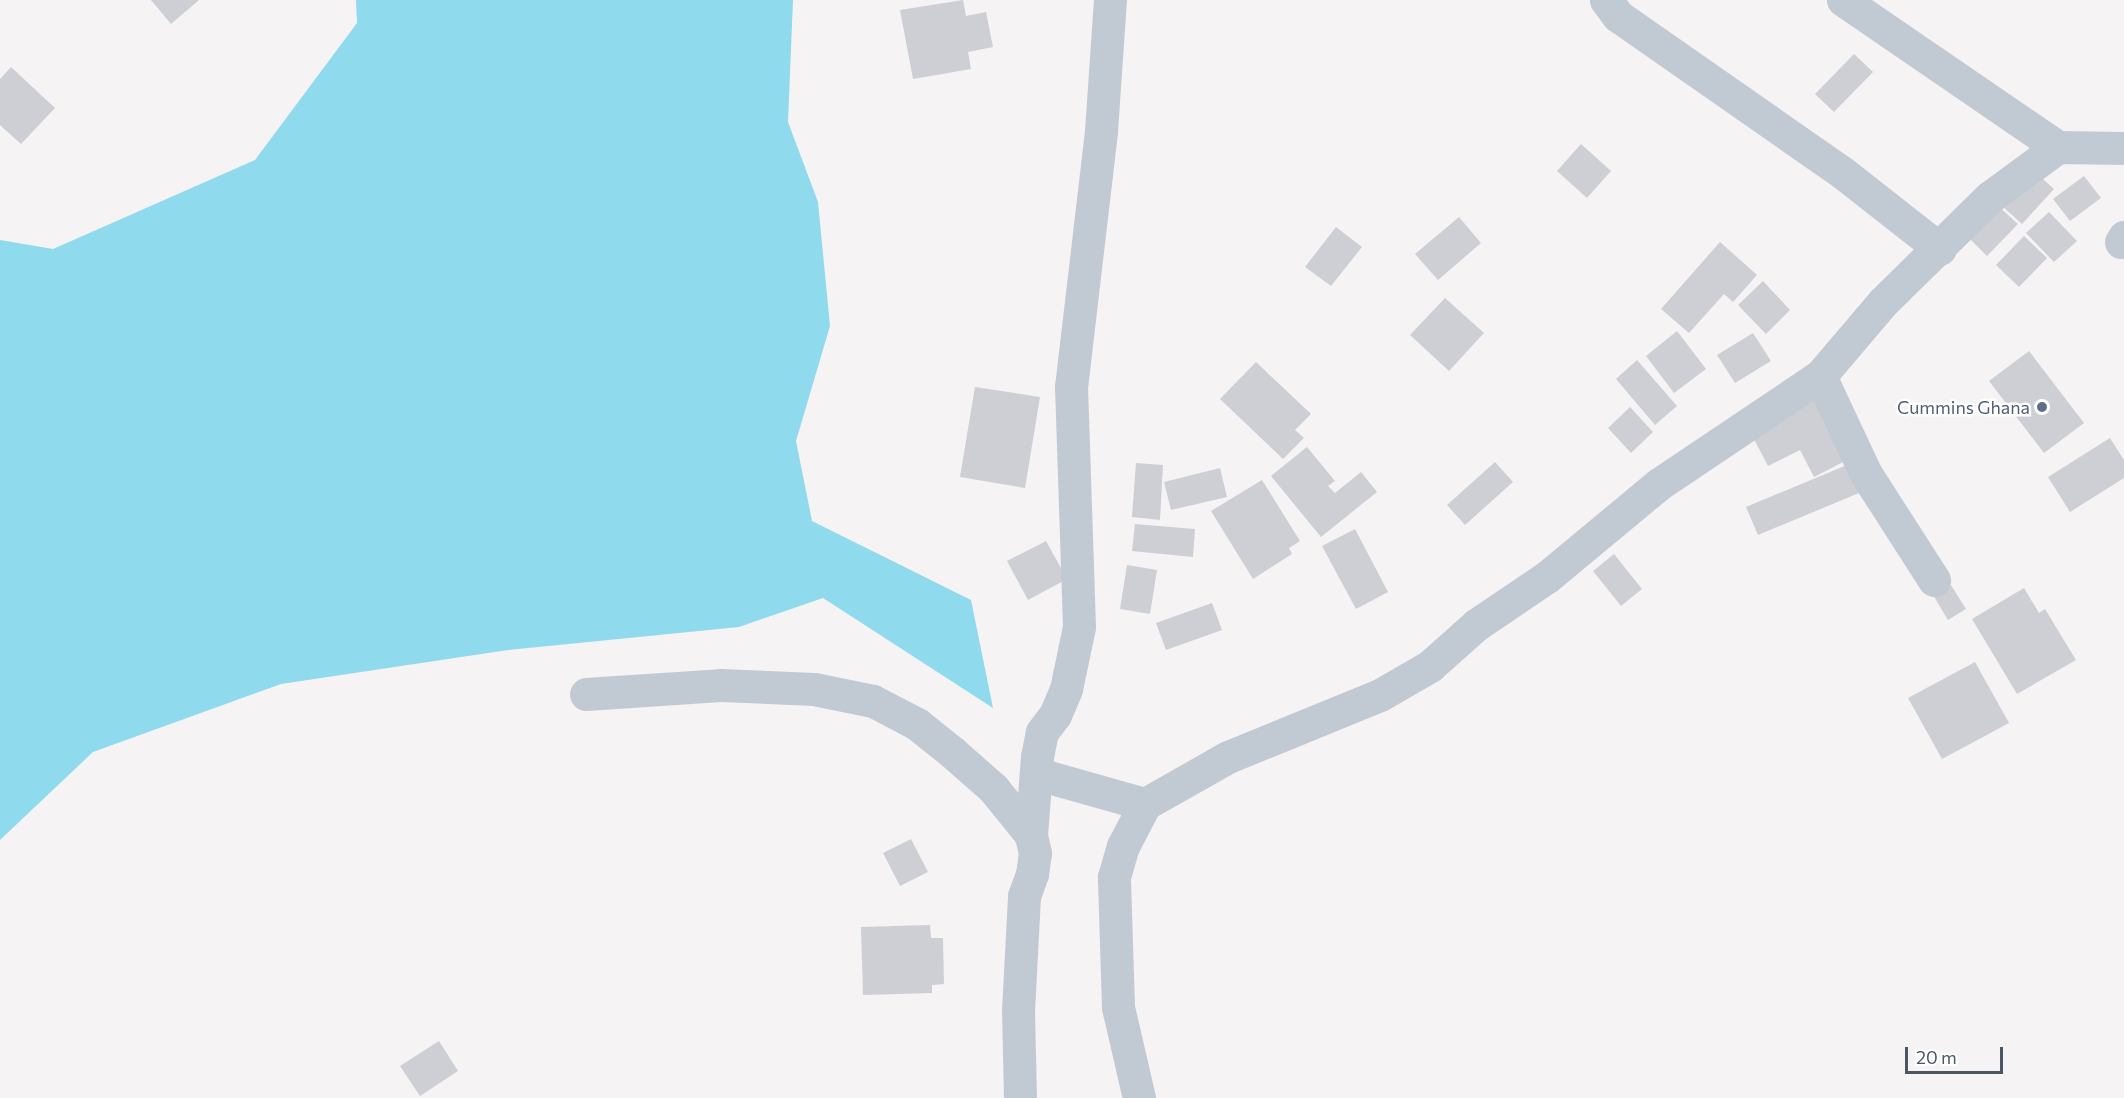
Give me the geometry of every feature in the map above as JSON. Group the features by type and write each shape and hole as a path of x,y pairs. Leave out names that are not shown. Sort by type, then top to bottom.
{"street":[{"path":"1020,1098 1019,1000 1024,896 1032,874 1035,853 1031,835 1042,732 1056,716 1066,689 1079,627 1071,387 1101,131 1110,0"},
{"path":"1606,0 1618,16 1843,173 1940,249"},
{"path":"1843,0 2058,147 2124,148"},
{"path":"1139,1098 1118,1006 1114,877 1123,846 1145,804 1228,757 1380,695 1430,666 1476,625 1547,577 1659,484 1820,376 1883,302 1940,249 1990,197 2058,147"},
{"path":"1820,376 1866,474 1934,580"},
{"path":"586,694 720,685 813,689 873,701 917,724 952,752 993,788 1031,835"},
{"path":"1038,774 1145,804"}],"water":[{"path":"356,0 793,0 788,122 818,202 830,326 796,441 812,521 971,600 993,708 823,598 739,627 508,650 281,684 93,752 0,840 0,240 53,249 255,160 357,23"}],"building":[{"path":"151,0 199,0 171,24"},
{"path":"963,0 966,16 986,12 993,47 968,52 971,69 913,79 900,10"},
{"path":"1854,54 1873,72 1834,112 1815,94"},
{"path":"11,67 55,108 21,144 0,125 0,79"},
{"path":"1581,144 1611,171 1587,198 1557,171"},
{"path":"2033,170 2054,189 2022,224 2001,205"},
{"path":"2084,176 2101,198 2070,221 2053,199"},
{"path":"1996,204 2018,224 1987,256 1966,235"},
{"path":"2049,212 2077,241 2054,262 2026,233"},
{"path":"1459,217 1481,243 1438,280 1415,254"},
{"path":"1336,227 1362,247 1331,286 1305,267"},
{"path":"2024,236 2047,258 2019,287 1996,265"},
{"path":"1720,242 1757,275 1733,302 1724,294 1689,333 1661,309"},
{"path":"1763,281 1790,310 1766,334 1738,305"},
{"path":"1445,298 1484,333 1449,371 1410,335"},
{"path":"1677,331 1706,369 1674,393 1646,356"},
{"path":"1753,333 1771,361 1735,383 1717,355"},
{"path":"2029,351 2084,423 2044,453 1989,381"},
{"path":"1637,360 1677,406 1655,425 1616,379"},
{"path":"1256,362 1311,414 1295,430 1304,438 1283,459 1220,399"},
{"path":"975,387 1040,397 1025,488 960,477"},
{"path":"1811,393 1847,460 1814,477 1800,450 1768,466 1747,426"},
{"path":"1630,407 1653,432 1631,453 1608,428"},
{"path":"2110,438 2124,460 2124,478 2070,512 2048,477"},
{"path":"1307,447 1335,481 1328,486 1335,493 1361,472 1377,492 1321,537 1271,476"},
{"path":"1495,462 1513,482 1465,525 1447,505"},
{"path":"1136,463 1163,465 1160,520 1132,517"},
{"path":"1847,465 1859,493 1758,535 1746,507"},
{"path":"1220,468 1227,497 1171,510 1164,482"},
{"path":"1262,480 1300,541 1289,548 1292,554 1253,579 1211,511"},
{"path":"1135,524 1195,529 1193,557 1132,551"},
{"path":"1355,529 1388,592 1356,609 1322,546"},
{"path":"1046,541 1067,579 1028,600 1007,561"},
{"path":"1614,554 1642,589 1621,606 1593,571"},
{"path":"1127,565 1157,570 1150,614 1120,609"},
{"path":"1951,585 1966,609 1948,620 1933,595"},
{"path":"2024,588 2039,613 2045,609 2076,660 2017,694 1972,619"},
{"path":"1212,603 1222,630 1166,650 1156,623"},
{"path":"1975,662 2009,723 1942,759 1908,698"},
{"path":"911,839 928,872 900,886 883,853"},
{"path":"930,925 931,938 943,938 944,984 932,985 932,993 863,995 861,927"},
{"path":"439,1041 458,1071 420,1096 400,1066"}],"place":[{"name":"Cummins Ghana","path":"2042,407"}]}
